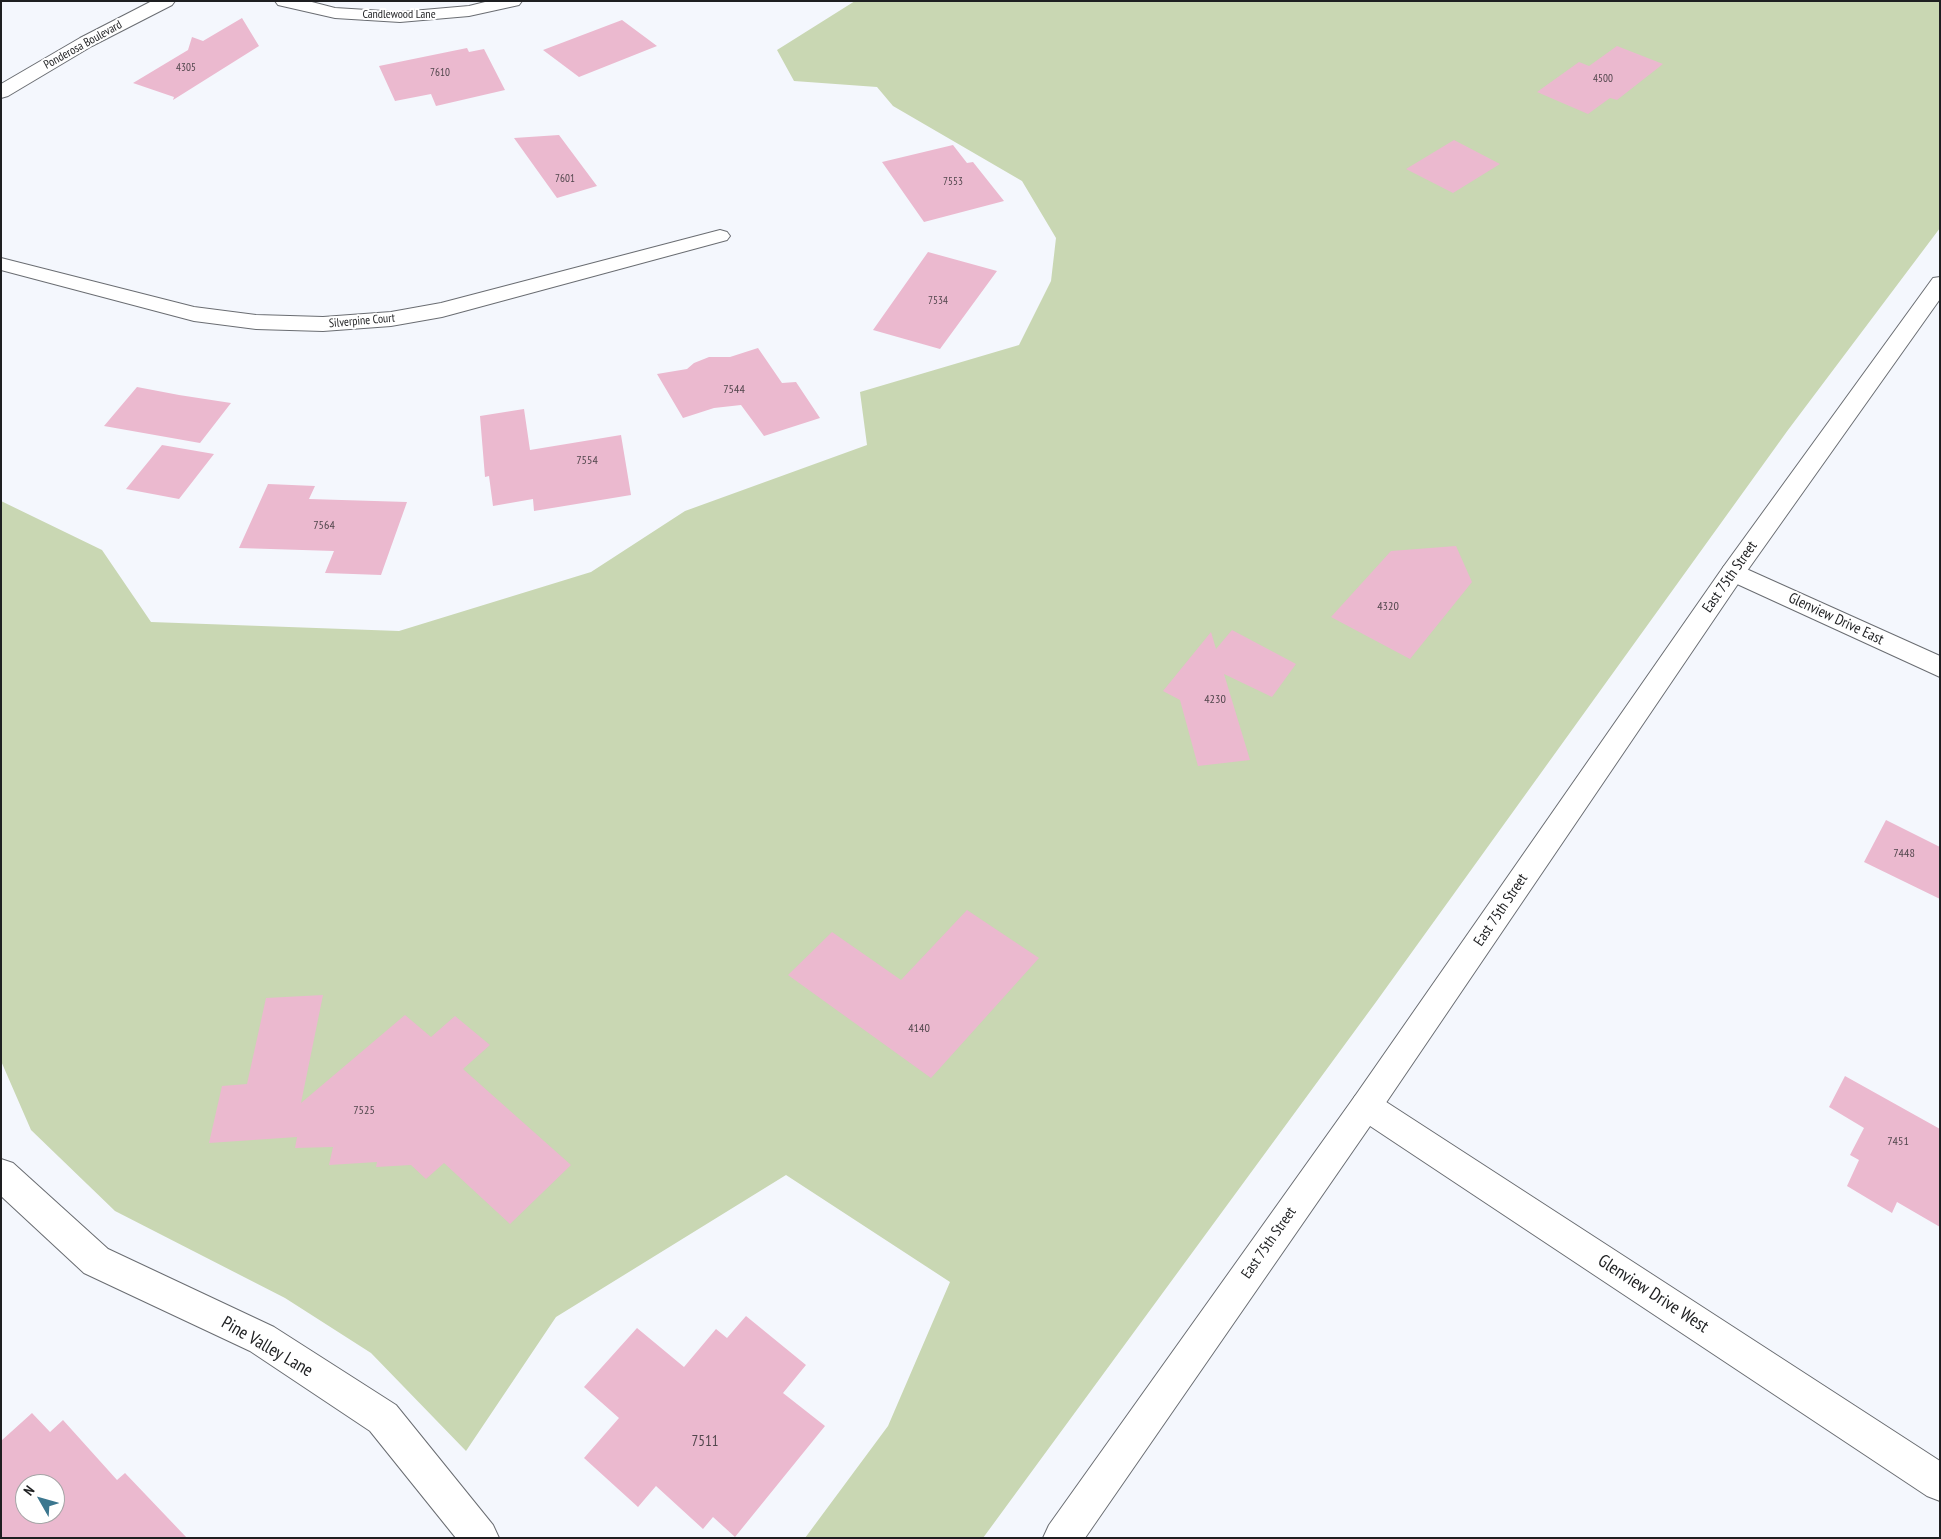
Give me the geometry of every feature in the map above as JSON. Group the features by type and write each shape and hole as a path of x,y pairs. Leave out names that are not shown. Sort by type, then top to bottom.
{"street":[{"name":"Ponderosa Boulevard","path":"1,92 86,42 166,1"},
{"name":"Candlewood Lane","path":"284,1 335,13 400,17 469,11 513,1"},
{"name":"Silverpine Court","path":"1,264 194,314 256,322 323,324 391,319 442,310 720,236"},
{"name":"East 75th Street","path":"1062,1538 1366,1106 1733,572 1940,283"},
{"name":"Glenview Drive East","path":"1733,572 1940,667"},
{"name":"Glenview Drive West","path":"1366,1106 1940,1483"},
{"name":"Pine Valley Lane","path":"1,1174 96,1261 262,1339 383,1418 480,1538"}],"green space":[{"path":"855,1 1940,1 1940,228 1788,430 1376,1002 983,1538 805,1538 888,1426 950,1282 786,1175 556,1317 466,1451 371,1353 285,1298 115,1211 31,1130 1,1061 1,501 102,550 151,622 399,631 591,572 685,511 867,445 860,392 1019,345 1051,281 1056,238 1022,181 893,106 877,87 794,81 777,50"}],"building":[{"path":"242,18 259,46 173,100 174,97 133,83 188,50 192,37 203,41"},
{"path":"622,20 657,46 579,77 543,50"},
{"path":"1617,46 1663,64 1617,100 1610,98 1588,114 1537,92 1579,62 1589,66"},
{"path":"467,48 469,52 484,49 505,90 436,106 431,94 395,101 379,66"},
{"path":"559,135 597,186 557,198 514,138"},
{"path":"1454,140 1500,164 1453,193 1406,169"},
{"path":"953,145 967,163 973,162 1004,201 924,222 882,162"},
{"path":"928,252 997,271 940,349 873,330"},
{"path":"758,348 782,383 796,382 820,418 764,436 741,405 714,408 683,418 657,374 687,369 694,363 709,357 730,357"},
{"path":"137,387 231,403 200,443 104,426"},
{"path":"524,409 530,450 621,435 631,495 534,511 533,499 493,506 489,476 485,477 480,416"},
{"path":"162,445 214,454 179,499 126,489"},
{"path":"268,484 315,486 309,499 407,502 381,575 325,573 334,551 239,548"},
{"path":"1456,546 1472,582 1410,659 1331,617 1391,551"},
{"path":"1232,630 1296,664 1272,697 1224,674 1250,760 1198,766 1180,700 1163,691 1211,632 1216,649"},
{"path":"1886,820 1940,847 1940,899 1864,862"},
{"path":"967,910 1039,958 931,1078 788,975 832,932 901,980"},
{"path":"323,995 301,1103 405,1015 431,1037 455,1016 490,1045 463,1069 571,1165 510,1224 444,1163 426,1179 411,1165 376,1167 377,1162 329,1165 333,1147 295,1148 297,1137 209,1143 222,1086 247,1084 266,998"},
{"path":"1845,1076 1940,1129 1940,1227 1897,1202 1892,1213 1847,1186 1859,1160 1850,1155 1864,1128 1829,1107"},
{"path":"746,1316 806,1365 783,1393 825,1426 735,1537 713,1517 703,1529 656,1486 638,1507 584,1458 619,1418 584,1387 637,1328 684,1367 716,1329 727,1338"},
{"path":"32,1413 50,1432 63,1420 117,1480 125,1473 187,1538 1,1538 1,1441"}]}
